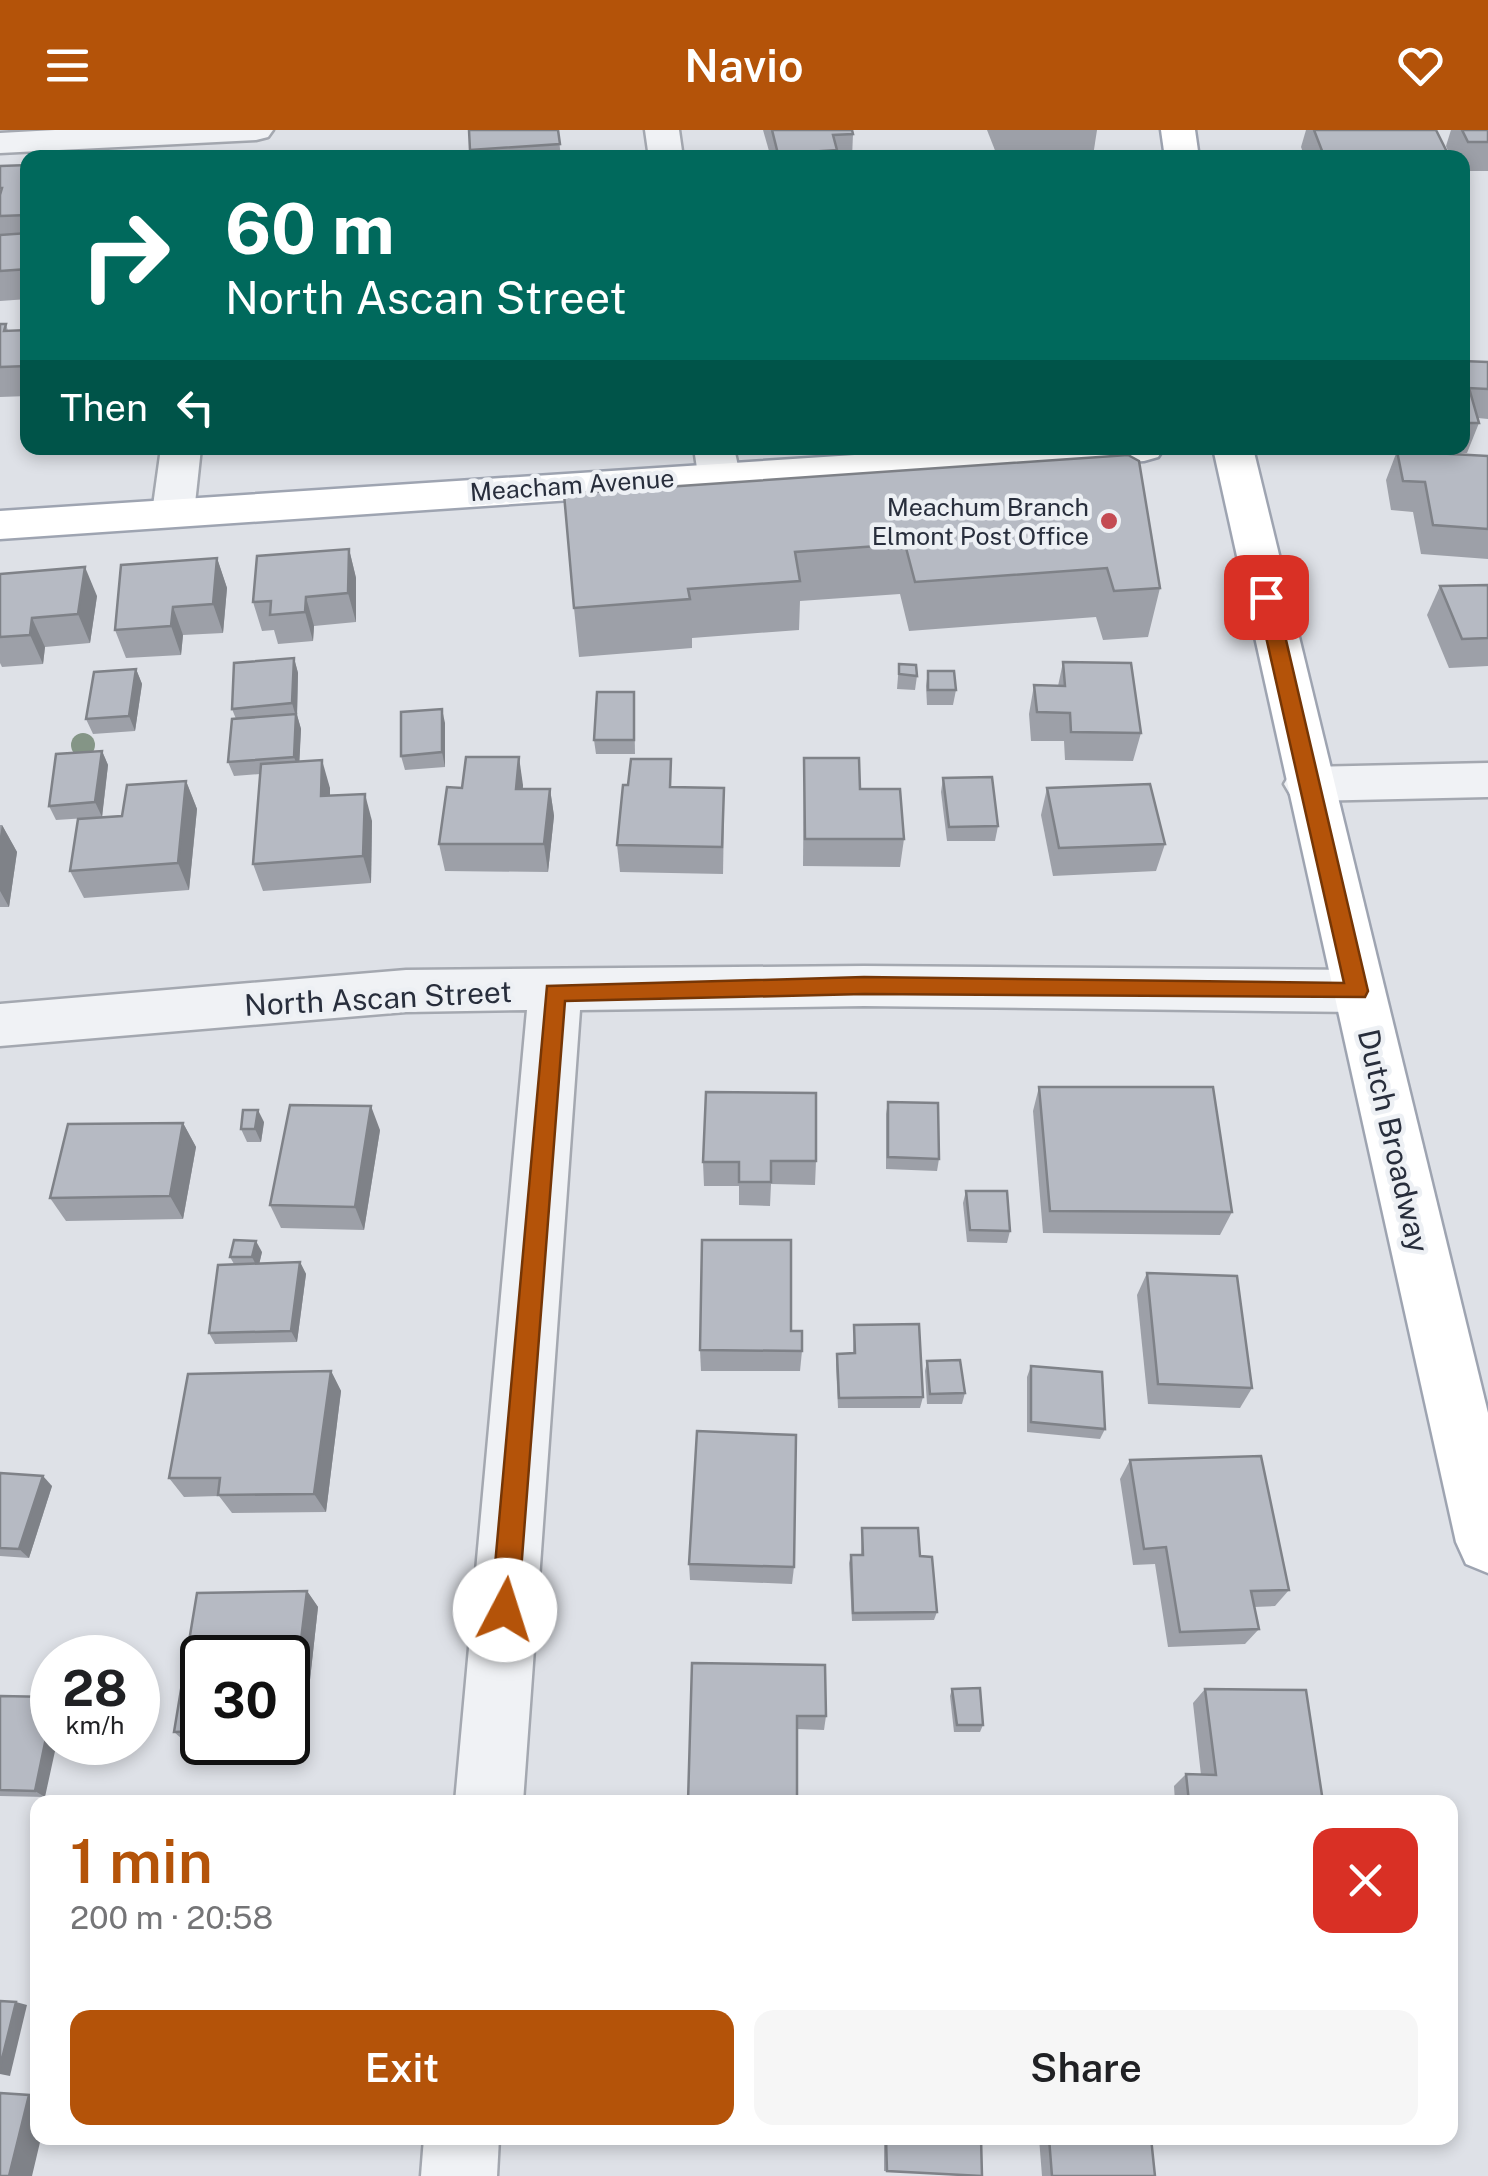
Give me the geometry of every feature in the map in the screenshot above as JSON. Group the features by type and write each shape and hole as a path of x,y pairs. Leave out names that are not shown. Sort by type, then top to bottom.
{"main road":[{"name":"Meacham Avenue","path":"0,525 174,513 716,461 914,455"},
{"name":"Dutch Broadway","path":"1235,455 1357,991 1472,1410 1488,1542"}],"street":[{"path":"0,143 215,145 256,130"},
{"path":"174,513 180,455"},
{"path":"1308,784 1488,780"},
{"name":"North Ascan Street","path":"0,1025 406,991 864,986 1357,991"},
{"path":"490,1795 555,992"},
{"path":"459,2176 461,2145"}],"building":[{"path":"469,130 558,130 560,144 470,150"},
{"path":"772,130 852,130 853,134 833,135 837,150 777,150"},
{"path":"1314,130 1436,130 1446,150 1322,150"},
{"path":"1462,130 1488,130 1488,142 1468,142"},
{"path":"20,165 20,215 0,216 0,166"},
{"path":"20,234 20,270 0,271 0,235"},
{"path":"0,324 6,324 4,331 20,330 20,366 0,367"},
{"path":"1470,361 1488,362 1488,389 1470,388"},
{"path":"1470,392 1479,423 1470,423"},
{"path":"1128,455 1139,461 1160,588 1114,591 1107,568 915,582 905,544 795,552 800,581 688,589 690,599 574,608 564,494"},
{"path":"1398,455 1488,456 1488,529 1433,525 1425,482 1403,481"},
{"path":"349,549 348,593 306,597 305,612 270,615 271,601 253,602 257,556"},
{"path":"217,558 213,604 173,607 171,626 115,630 121,565"},
{"path":"85,567 78,614 32,618 30,635 0,637 0,574"},
{"path":"1488,585 1488,638 1462,639 1440,586"},
{"path":"294,658 292,703 232,709 234,663"},
{"path":"1063,662 1131,663 1141,733 1071,732 1070,713 1037,712 1034,685 1065,686"},
{"path":"899,664 916,665 917,676 899,674"},
{"path":"136,669 129,716 86,719 94,672"},
{"path":"928,671 954,671 956,690 928,690"},
{"path":"597,692 634,692 634,740 594,740"},
{"path":"442,709 442,752 401,756 401,712"},
{"path":"296,714 294,757 228,762 232,719"},
{"path":"102,751 95,802 49,806 56,754"},
{"path":"466,757 519,757 516,789 550,789 544,844 439,844 447,787 462,788"},
{"path":"804,758 859,758 860,789 900,789 904,839 805,839"},
{"path":"631,759 671,759 670,787 724,788 722,847 617,845 623,785 628,785"},
{"path":"322,760 321,796 365,794 363,856 253,864 261,764"},
{"path":"992,777 998,826 949,827 943,778"},
{"path":"186,781 178,863 70,871 78,819 122,816 127,785"},
{"path":"1150,784 1165,844 1059,848 1047,788"},
{"path":"1039,1087 1213,1087 1232,1212 1050,1211"},
{"path":"706,1092 816,1093 816,1161 771,1161 771,1182 739,1182 739,1162 703,1162"},
{"path":"888,1102 938,1103 939,1159 888,1157"},
{"path":"290,1105 371,1106 355,1207 270,1205"},
{"path":"243,1110 258,1110 255,1129 241,1129"},
{"path":"183,1123 170,1196 50,1198 68,1124"},
{"path":"966,1191 1007,1191 1010,1231 970,1230"},
{"path":"234,1240 256,1241 252,1257 230,1257"},
{"path":"702,1240 791,1240 791,1331 802,1331 802,1351 700,1350"},
{"path":"300,1262 291,1331 209,1333 218,1265"},
{"path":"1147,1273 1237,1276 1252,1388 1158,1384"},
{"path":"919,1324 923,1397 839,1398 837,1354 855,1353 854,1325"},
{"path":"960,1360 965,1393 930,1394 927,1361"},
{"path":"1031,1366 1102,1372 1105,1429 1031,1422"},
{"path":"331,1371 314,1494 218,1495 220,1478 169,1478 188,1374"},
{"path":"697,1431 796,1435 794,1567 689,1564"},
{"path":"1261,1456 1289,1590 1251,1591 1259,1629 1180,1632 1166,1547 1144,1549 1130,1460"},
{"path":"0,1473 43,1476 19,1549 0,1548"},
{"path":"862,1528 918,1528 920,1556 932,1557 937,1612 853,1613 851,1555 863,1555"},
{"path":"307,1591 302,1635 190,1635 197,1593"},
{"path":"692,1663 825,1665 826,1716 797,1716 797,1795 688,1795"},
{"path":"980,1688 983,1725 957,1725 952,1689"},
{"path":"1205,1689 1306,1690 1322,1795 1188,1795 1186,1774 1216,1775"},
{"path":"0,1696 30,1697 30,1765 40,1765 35,1791 0,1790"},
{"path":"180,1696 180,1732 174,1732"},
{"path":"0,2001 16,2002 0,2067"},
{"path":"0,2093 29,2095 9,2176 0,2176"},
{"path":"886,2145 981,2145 982,2176 887,2171"},
{"path":"1050,2145 1152,2145 1155,2176 1052,2176"}],"place":[{"name":"Meachum Branch Elmont Post Office","path":"1109,521"}],"route":[{"path":"505,1610 555,992 864,986 1357,991 1266,597"}]}
